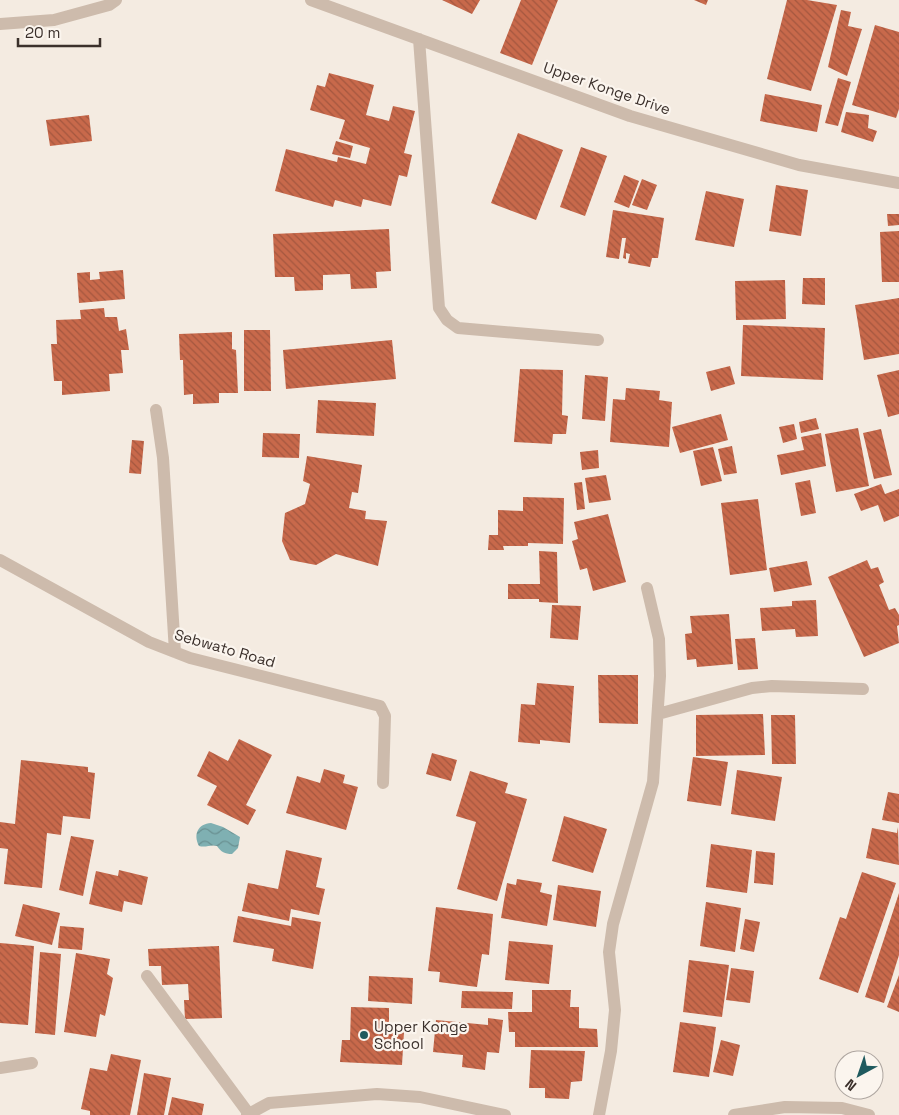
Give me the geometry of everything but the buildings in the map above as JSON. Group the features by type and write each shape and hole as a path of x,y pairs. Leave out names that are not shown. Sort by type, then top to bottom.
{"street":[{"path":"0,24 54,20 109,5 116,0"},
{"name":"Upper Konge Drive","path":"310,0 630,116 799,165 899,184"},
{"path":"419,39 439,308 447,320 458,328 598,340"},
{"path":"156,410 162,458 175,652"},
{"name":"Sebwato Road","path":"0,560 149,642 190,658 380,706 386,716 383,784"},
{"path":"599,1115 611,1051 615,1010 609,952 613,924 653,782 660,676 659,639 647,588"},
{"path":"658,714 752,688 772,686 863,689"},
{"path":"148,976 248,1114 269,1103 377,1094 420,1096 498,1114"},
{"path":"0,1068 32,1063"},
{"path":"734,1115 785,1107 842,1108 869,1115"}],"water":[{"path":"211,823 223,827 240,837 238,848 232,854 227,854 213,845 199,846 197,842 198,830 203,825"}],"place":[{"name":"Upper Konge School","path":"364,1035"}]}
